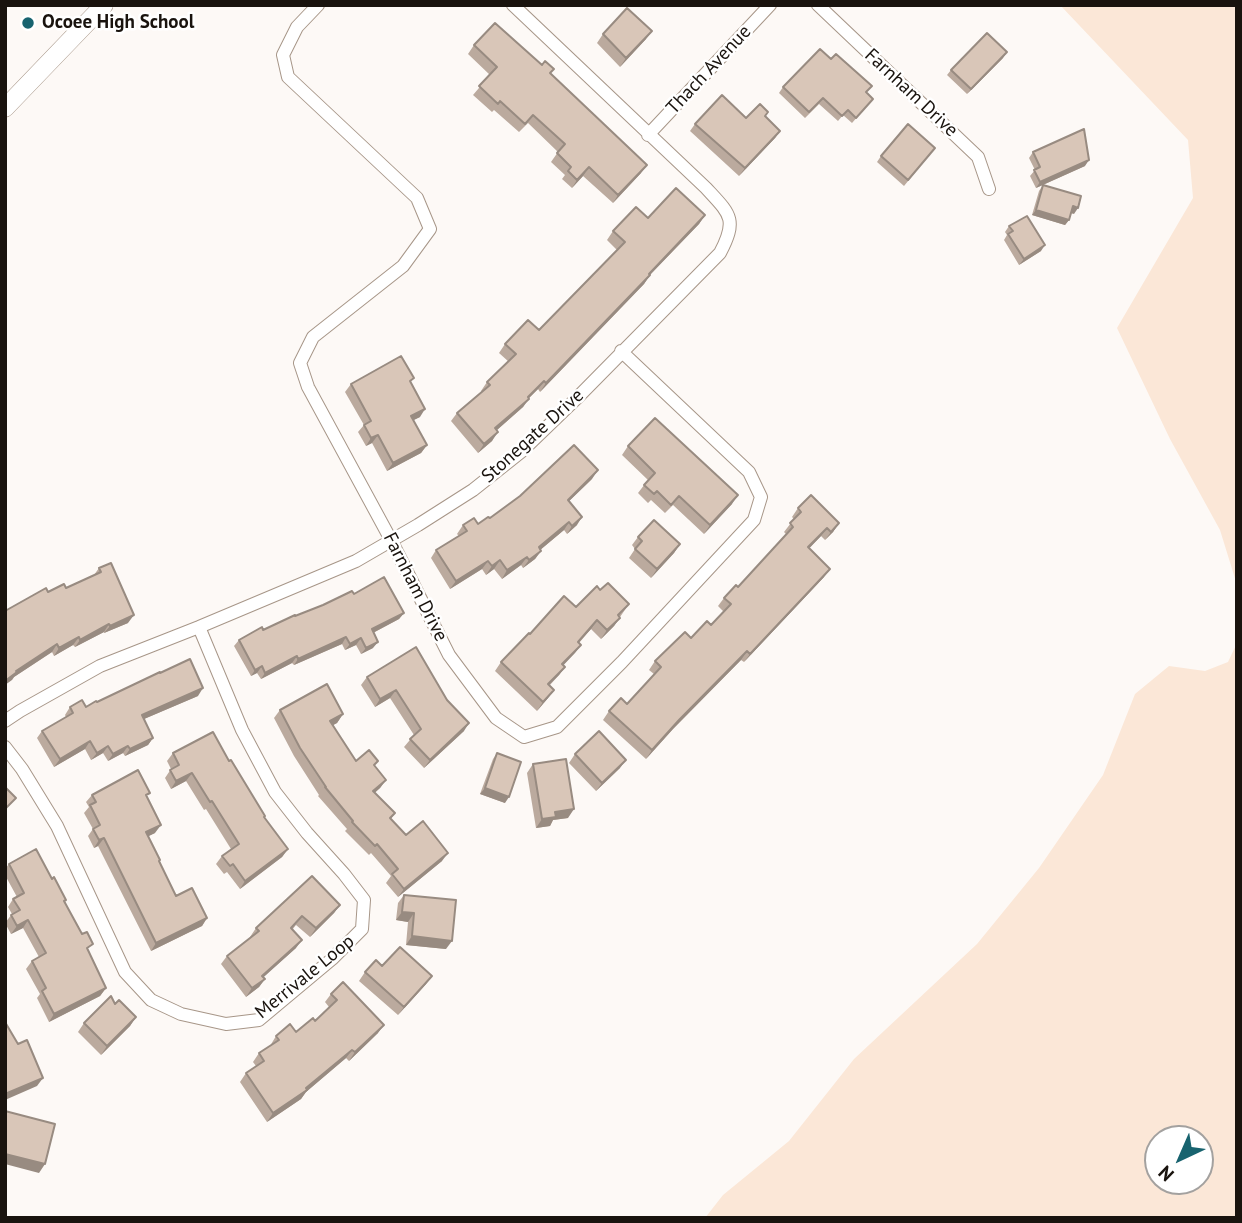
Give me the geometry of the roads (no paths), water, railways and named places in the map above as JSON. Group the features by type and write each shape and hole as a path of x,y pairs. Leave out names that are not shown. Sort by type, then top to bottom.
{"street":[{"path":"5,108 104,5"},
{"name":"Farnham Drive","path":"318,5 297,27 283,55 288,77 417,198 430,229 403,267 313,337 300,363 307,387 391,540 449,655 496,718 524,737 557,727 622,662 754,520 761,497 749,472 621,351"},
{"name":"Stonegate Drive","path":"5,721 100,666 356,561 473,490 522,451 718,255 730,233 728,211 513,5"},
{"name":"Thach Avenue","path":"648,135 770,5"},
{"name":"Farnham Drive","path":"818,5 978,157 989,189"},
{"name":"Merrivale Loop","path":"5,747 22,769 57,826 125,972 151,1000 181,1014 226,1024 259,1020 332,959 362,929 365,900 275,792 242,730 199,627"}],"place":[{"name":"Ocoee High School","path":"28,23"}]}
